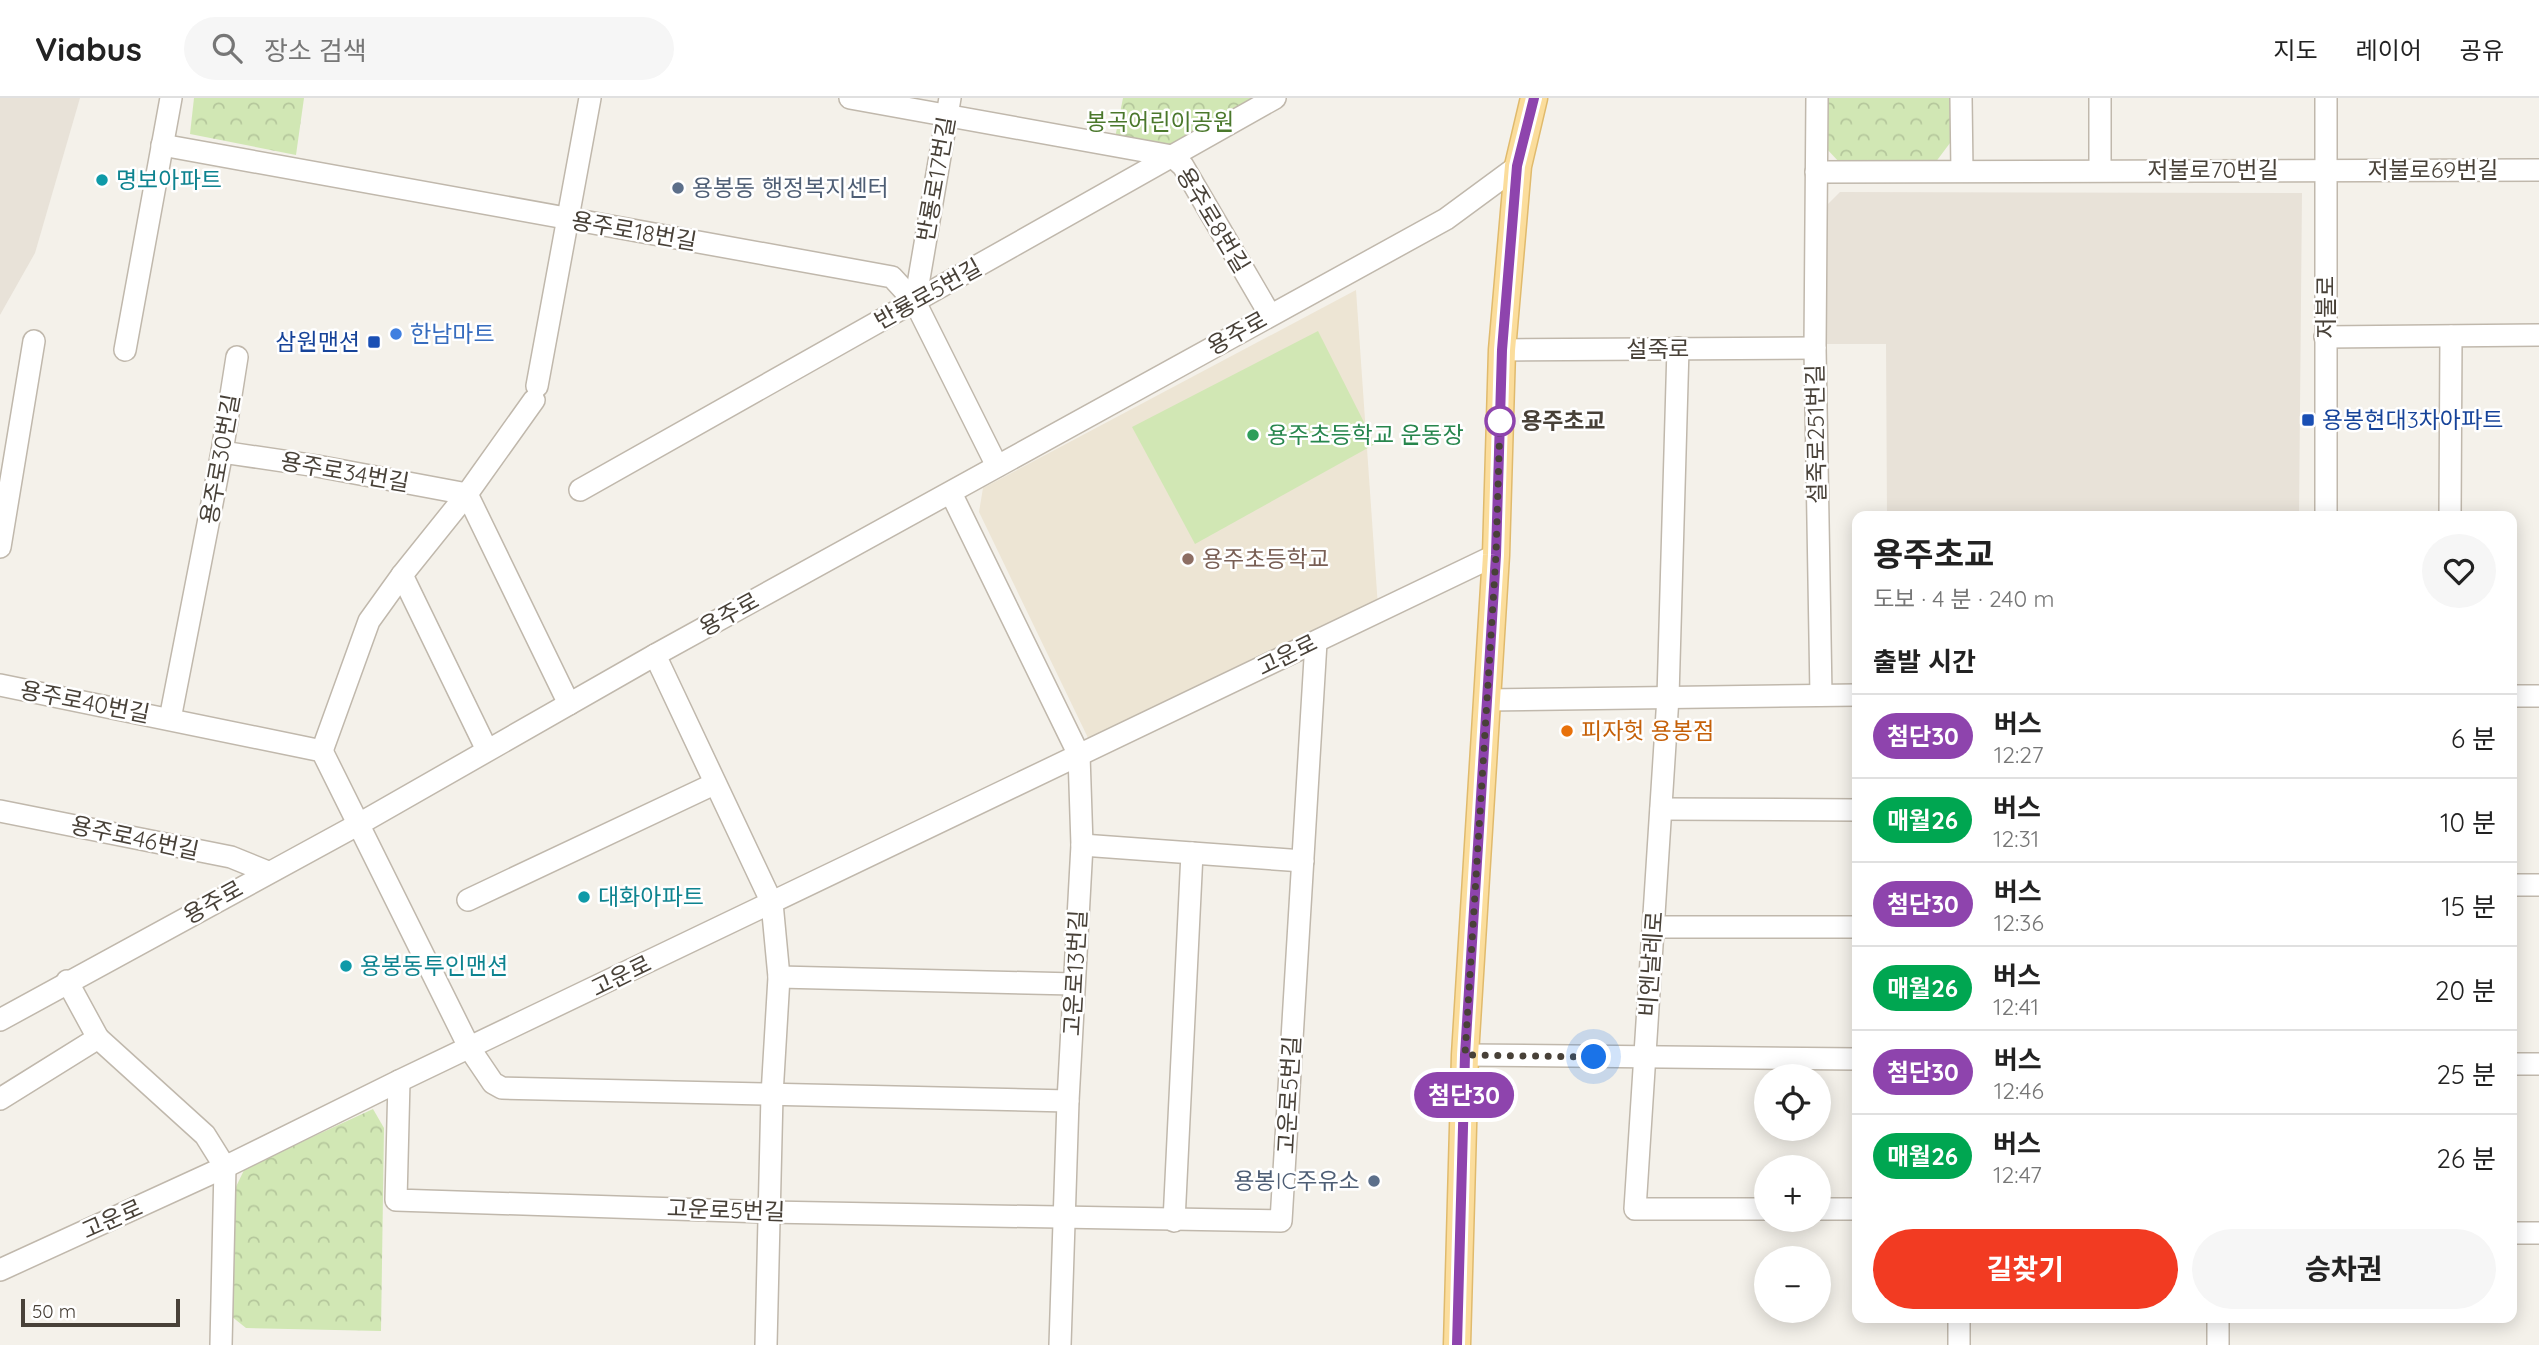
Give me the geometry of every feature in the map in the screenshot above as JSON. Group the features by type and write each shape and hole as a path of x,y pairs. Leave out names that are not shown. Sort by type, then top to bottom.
{"main road":[{"path":"1457,1345 1465,1055 1496,555 1502,350 1517,166 1534,98"}],"street":[{"path":"125,350 171,98"},
{"path":"590,98 535,393 467,494 369,621 322,751 470,1049 493,1083 502,1088 1068,1101"},
{"name":"용주로8번길","path":"850,98 948,107 1172,156 1183,166 1270,314"},
{"name":"반룡로5번길","path":"580,490 1275,98"},
{"name":"설죽로251번길","path":"1817,98 1815,348 1821,695"},
{"path":"1961,98 1962,171"},
{"path":"2100,98 2100,170"},
{"name":"저불로","path":"2326,98 2326,511"},
{"name":"반룡로17번길","path":"915,302 948,107"},
{"name":"용주로18번길","path":"162,145 892,277 915,302 997,466"},
{"name":"용주로","path":"0,1020 67,981 359,824 655,655 1446,219 1517,166"},
{"name":"저불로70번길","path":"1816,172 2326,170"},
{"name":"저불로69번길","path":"2326,170 2539,170"},
{"path":"2325,337 2539,335"},
{"path":"2450,511 2451,336"},
{"path":"0,547 34,341"},
{"path":"1678,348 1668,697 1661,809 1852,810"},
{"name":"설죽로","path":"1502,350 1815,348"},
{"name":"용주로30번길","path":"201,560 237,357"},
{"name":"용주로34번길","path":"222,452 317,466 467,494"},
{"path":"951,493 1079,755"},
{"path":"467,494 569,704"},
{"name":"고운로","path":"0,1270 225,1167 1496,555"},
{"name":"용주로40번길","path":"170,719 201,560"},
{"path":"402,575 486,750"},
{"name":"고운로5번길","path":"399,1081 396,1200 768,1212 1282,1222 1316,642"},
{"path":"655,655 772,903 779,978 772,1095 766,1345"},
{"name":"용주로40번길","path":"0,685 322,751"},
{"path":"1486,700 1852,695"},
{"path":"2517,696 2539,696"},
{"name":"고운로13번길","path":"1060,1345 1068,1101 1082,845 1079,755"},
{"path":"468,900 714,784"},
{"name":"비엔날레로","path":"1661,809 1634,1209 1754,1209"},
{"name":"용주로46번길","path":"0,811 231,857 268,872"},
{"path":"1082,845 1303,861"},
{"path":"1174,1221 1192,853"},
{"path":"2517,885 2539,885"},
{"path":"1654,927 1852,927"},
{"path":"779,978 1074,984"},
{"path":"67,981 98,1038 205,1135 225,1167 220,1345"},
{"path":"0,1099 98,1038"},
{"path":"1465,1055 1852,1059"},
{"path":"2517,1064 2539,1064"},
{"path":"1831,1209 1852,1209"},
{"path":"2517,1233 2539,1233"},
{"path":"1959,1323 1959,1345"},
{"path":"2218,1323 2218,1345"}],"shaded area":[{"path":"0,98 80,98 35,253 0,315"},
{"name":"용봉현대3차아파트","path":"1840,192 2302,193 2299,511 1887,511 1886,344 1826,344 1824,208"},
{"name":"용주초등학교","path":"1356,290 1378,607 1090,742 979,512 983,488"}],"green space":[{"path":"194,98 304,98 296,155 190,134"},
{"name":"봉곡어린이공원","path":"1123,98 1255,98 1169,149 1115,138"},
{"path":"1825,98 1953,98 1953,139 1935,163 1840,163 1825,147"},
{"name":"용주초등학교 운동장","path":"1318,331 1375,444 1195,544 1132,427"},
{"path":"373,1109 384,1128 381,1331 246,1328 231,1316 233,1193 245,1168"}],"bus line":[{"name":"첨단30","path":"1457,1345 1465,1055 1496,555 1502,350 1517,166 1534,98"}],"place":[{"name":"명보아파트","path":"102,180"},
{"name":"용봉동 행정복지센터","path":"678,188"},
{"name":"한남마트","path":"396,334"},
{"name":"삼원맨션","path":"374,342"},
{"name":"용봉현대3차아파트","path":"2308,420"},
{"name":"용주초교","path":"1500,421"},
{"name":"용주초등학교 운동장","path":"1253,435"},
{"name":"용주초등학교","path":"1188,559"},
{"name":"피자헛 용봉점","path":"1567,731"},
{"name":"대화아파트","path":"584,897"},
{"name":"용봉동투인맨션","path":"346,966"},
{"name":"용봉IC주유소","path":"1374,1181"}],"route":[{"path":"1500,421 1496,555 1465,1055 1594,1057"}]}
